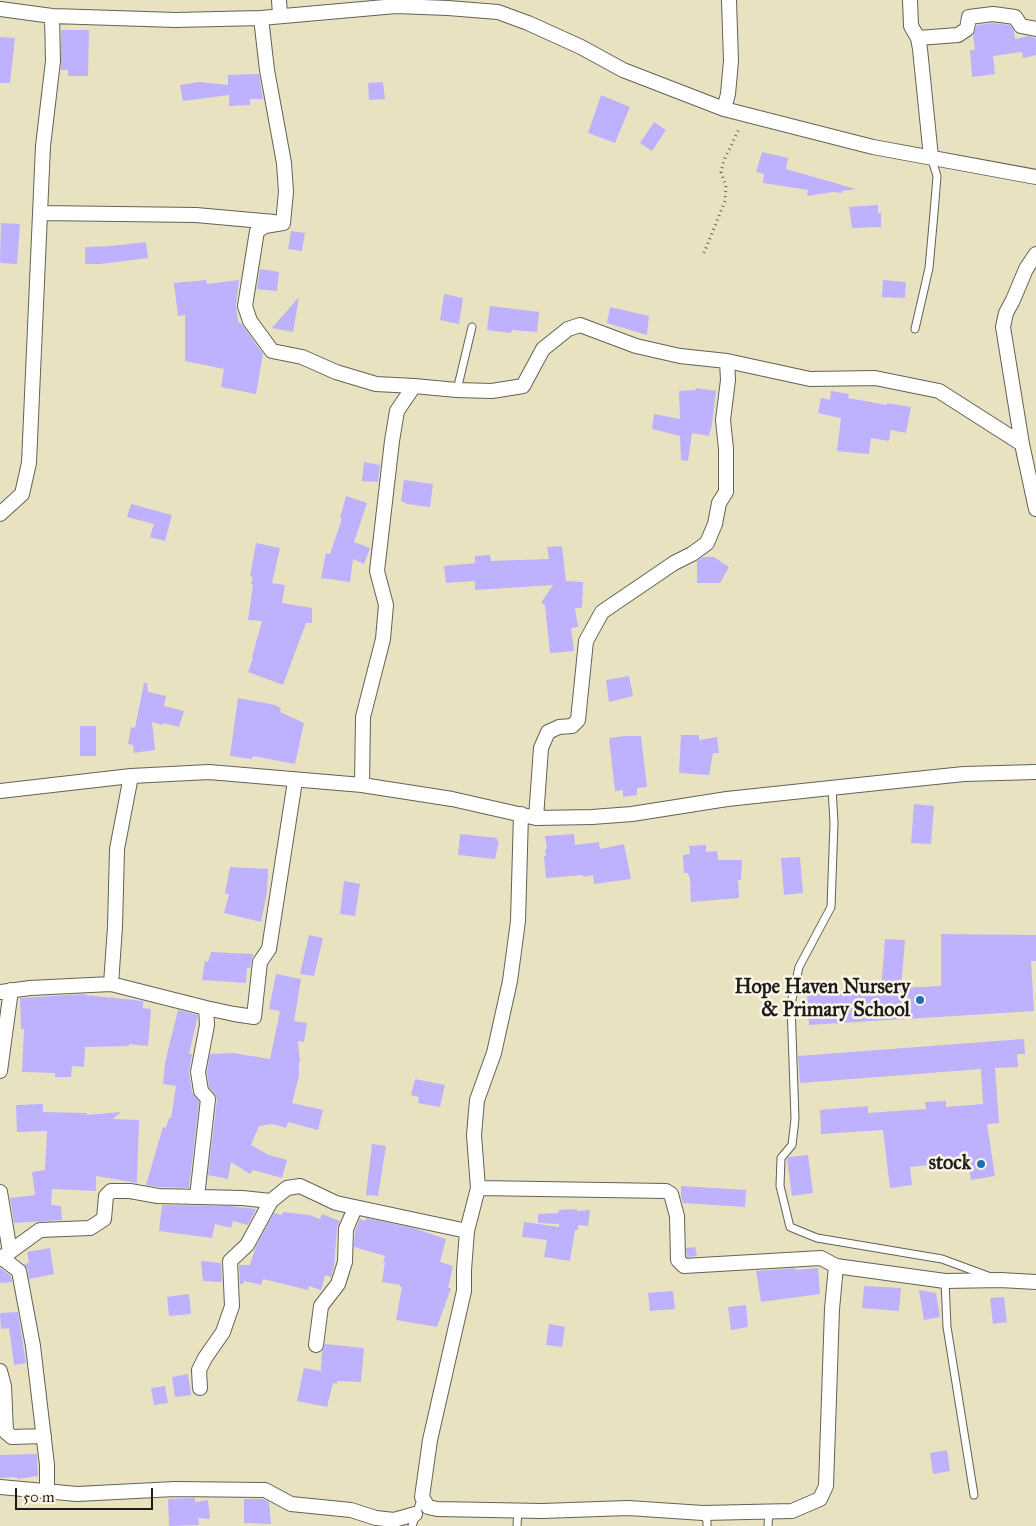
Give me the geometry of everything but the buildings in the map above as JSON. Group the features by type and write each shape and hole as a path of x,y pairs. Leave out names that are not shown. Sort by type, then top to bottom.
{"street":[{"path":"279,0 280,15"},
{"path":"724,109 728,94 731,61 729,0"},
{"path":"910,0 911,26 918,38 931,157"},
{"path":"0,8 30,6 52,16 176,20 261,18 396,6 498,12 528,23 581,47 623,70 724,109 873,147 1036,177"},
{"path":"918,38 958,35 967,29 969,17 993,14 1015,17 1021,26 1036,29"},
{"path":"0,514 22,494 29,463 43,146 53,61 52,16"},
{"path":"261,18 267,70 284,163 286,192 282,223"},
{"path":"41,213 196,215 282,223"},
{"path":"282,223 265,226 257,231 244,306 250,321 272,351 302,357 336,372 376,384 492,391 522,386 543,350 568,329 580,325 636,346 680,356 727,361 810,379 875,378 939,391 1022,444"},
{"path":"1036,254 1026,269 1006,313 1004,327 1022,444 1036,509"},
{"path":"536,818 541,748 548,732 559,727 572,726 578,720 586,641 602,612 707,543 715,524 719,503 726,492 726,449 723,420 728,380 727,361"},
{"path":"362,785 363,717 383,639 386,605 377,571 392,441 397,412 414,386"},
{"path":"0,791 131,776 209,772 362,785 452,799 536,818 592,817 632,814 727,799 964,774 1036,772"},
{"path":"111,984 115,927 116,849 131,776"},
{"path":"0,1071 6,991 111,984 206,1008 254,1017 260,962 269,950 295,780"},
{"path":"521,814 518,921 510,981 494,1053 477,1100 474,1135 478,1188 467,1231 464,1290 430,1440 422,1497 428,1507 437,1509 518,1510 628,1508 705,1520 769,1511 792,1511 820,1499 826,1486 832,1309 836,1266"},
{"path":"196,1197 208,1099 201,1091 198,1072 208,1025 206,1008"},
{"path":"200,1388 200,1370 205,1358 223,1332 232,1306 230,1261 247,1245 270,1200 287,1188 300,1186 336,1203 467,1231"},
{"path":"478,1188 666,1190 671,1194 677,1216 678,1260 684,1266 821,1258 836,1266 945,1281 1000,1280 1036,1282"},
{"path":"4,1256 40,1230 90,1228 104,1220 106,1196 111,1191 130,1191 158,1196 270,1200"},
{"path":"0,1192 4,1256 19,1271 32,1346 44,1436 47,1491"},
{"path":"316,1345 321,1306 338,1284 345,1262 346,1229 355,1208"},
{"path":"0,1371 4,1386 6,1432 12,1437 44,1436"},
{"path":"0,1487 77,1494 175,1489 265,1490 291,1504 351,1510 376,1518 414,1520"}],"lane":[{"path":"915,329 929,268 937,176 931,157"},
{"path":"457,390 472,327"},
{"path":"832,788 834,823 831,907 799,967 791,1004 795,1119 792,1145 781,1158 780,1186 790,1227 817,1238 942,1259 1000,1280"},
{"path":"945,1281 946,1327 974,1495"},
{"path":"414,1520 422,1497"},
{"path":"517,1526 518,1510"},
{"path":"768,1526 769,1511"}],"path":[{"path":"704,253 725,201 726,186 721,172 724,160 746,115"}],"place":[{"name":"Hope Haven Nursery & Primary School","path":"920,1000"},
{"name":"stock","path":"981,1164"}]}
